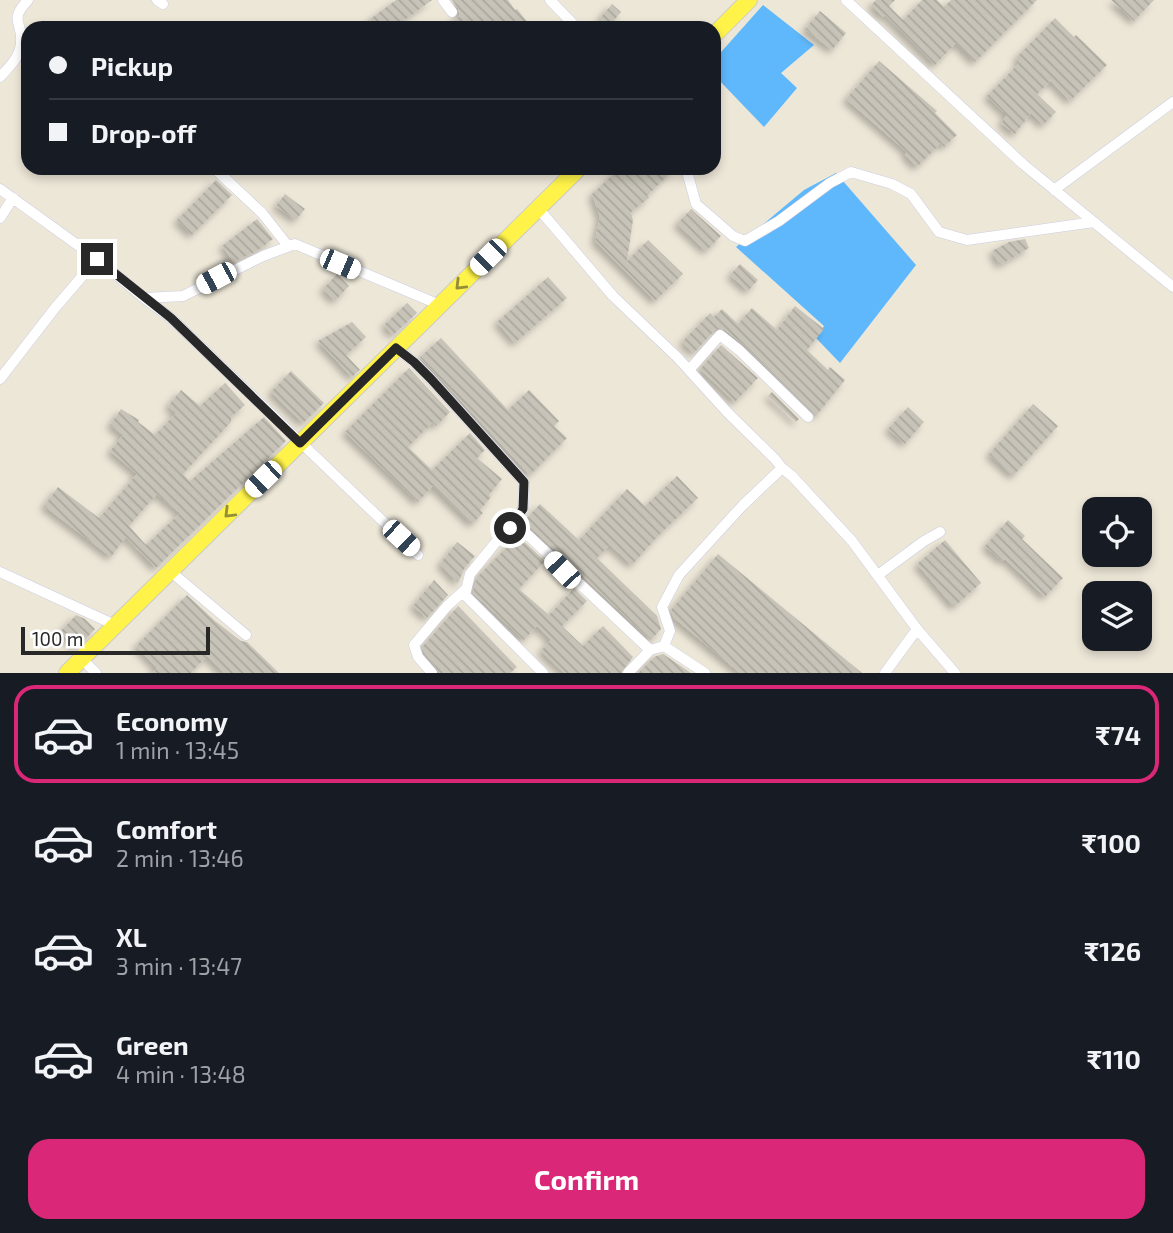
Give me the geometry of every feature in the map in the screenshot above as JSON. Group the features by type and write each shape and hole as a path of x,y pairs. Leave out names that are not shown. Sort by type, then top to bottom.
{"main road":[{"path":"721,28 749,0"},
{"path":"67,673 572,175"}],"street":[{"path":"21,37 16,22 19,11 28,0"},
{"path":"443,0 452,12"},
{"path":"550,0 570,21"},
{"path":"846,0 1023,164 1173,287"},
{"path":"0,76 19,52 21,44"},
{"path":"1054,190 1173,102"},
{"path":"688,175 696,204 733,236 745,241 779,221 830,183 851,172 892,184 911,194 939,232 967,240 1094,222"},
{"path":"222,175 262,213 288,246"},
{"path":"0,189 97,259 171,318 418,555"},
{"path":"0,218 13,198"},
{"path":"538,208 613,296 690,370 727,412 775,458 844,532 917,629 954,673"},
{"path":"144,298 183,296 263,256 295,244 440,305"},
{"path":"0,379 97,259"},
{"path":"690,370 720,335 808,417"},
{"path":"396,348 431,379 524,482 523,509 470,574 465,595 543,673"},
{"path":"664,646 670,631 662,607 679,575 743,505 782,468"},
{"path":"514,522 650,650"},
{"path":"878,575 940,532"},
{"path":"170,571 246,635"},
{"path":"0,572 115,625"},
{"path":"432,673 418,657 414,645 447,606 466,589"},
{"path":"885,673 917,629"},
{"path":"628,673 650,650 664,646 705,673"},
{"path":"82,659 96,673"}],"water":[{"path":"763,5 814,45 781,73 797,88 764,127 721,82 721,52"},
{"path":"836,173 916,265 840,363 816,338 824,326 736,247 804,190"}],"building":[{"path":"396,0 432,0 404,21 370,19"},
{"path":"452,0 508,0 526,21 453,21 460,16"},
{"path":"876,0 895,0 889,6 903,20 922,0 937,0 944,7 951,0 1037,0 975,62 956,43 935,65 885,15 883,17 871,5"},
{"path":"1111,0 1154,0 1134,21"},
{"path":"612,4 621,12 613,21 603,21 600,18"},
{"path":"820,11 846,33 832,50 805,29"},
{"path":"1055,18 1107,65 1070,101 1051,81 1037,94 1056,112 1043,125 1031,113 1015,134 1001,123 1007,115 987,96 1020,62 1016,58"},
{"path":"879,61 937,111 935,113 957,135 944,147 941,143 917,167 905,155 907,152 846,99"},
{"path":"612,175 668,175 647,196 649,198 631,212 633,220 627,261 648,240 683,274 655,301 595,241 600,217 592,194"},
{"path":"216,180 232,195 192,235 177,220"},
{"path":"285,194 305,209 296,220 276,206"},
{"path":"691,209 721,236 706,251 677,224"},
{"path":"257,219 273,239 257,251 234,262 222,246"},
{"path":"1025,239 1029,248 1000,265 992,251 1009,242"},
{"path":"740,264 758,280 748,291 730,275"},
{"path":"337,274 349,286 335,301 323,289"},
{"path":"548,277 567,298 515,343 497,322"},
{"path":"407,303 417,313 393,335 384,325"},
{"path":"795,306 824,329 807,350 828,370 830,367 845,380 816,416 744,345 724,329 715,330 694,353 682,342 710,313 714,317 722,309 738,324 752,308 777,330"},
{"path":"352,322 366,337 346,355 360,370 352,377 318,341"},
{"path":"441,338 508,410 529,390 559,421 554,426 567,438 530,475 420,357"},
{"path":"721,345 758,378 735,402 700,369"},
{"path":"409,368 450,412 436,426 433,422 408,447 432,470 470,433 485,450 477,458 502,479 480,510 483,513 472,524 433,486 418,502 345,432"},
{"path":"291,371 324,403 303,423 271,392"},
{"path":"225,383 245,405 231,417 231,422 183,474 190,481 264,417 286,441 156,568 126,537 111,557 44,506 58,487 99,518 137,474 110,451 123,435 110,425 121,409 139,420 138,422 155,435 176,413 168,406 181,390 200,406","holes":["157,494 180,513 146,545 129,526"]},
{"path":"772,392 799,419 796,422 768,396"},
{"path":"1033,404 1058,426 1013,476 989,454"},
{"path":"908,407 924,422 905,444 888,429"},
{"path":"677,476 698,498 632,565 610,545 597,558 657,616 661,629 651,640 524,521 540,504 579,540 627,489 645,506"},
{"path":"1008,520 1025,536 1022,539 1063,578 1045,597 1005,559 1002,561 985,546"},
{"path":"518,536 545,561 519,589 549,615 574,588 587,601 562,626 583,646 603,626 633,657 621,673 564,673 541,651 551,640 537,626 524,640 473,593 477,577"},
{"path":"945,540 981,583 954,607 917,564"},
{"path":"457,542 475,556 464,569 458,583 440,564"},
{"path":"718,554 862,673 740,673 674,618 671,610"},
{"path":"434,580 448,595 427,618 413,606"},
{"path":"187,595 215,621 241,641 247,642 279,673 224,673 207,656 191,673 152,673 157,668 136,646"},
{"path":"458,606 517,667 510,673 440,673 422,647"},
{"path":"76,615 85,619 95,629 77,648 60,632"},
{"path":"663,654 691,673 638,673 654,657"}],"route":[{"path":"97,259 171,318 300,443 396,348 431,379 524,482 523,509 510,528"}]}
